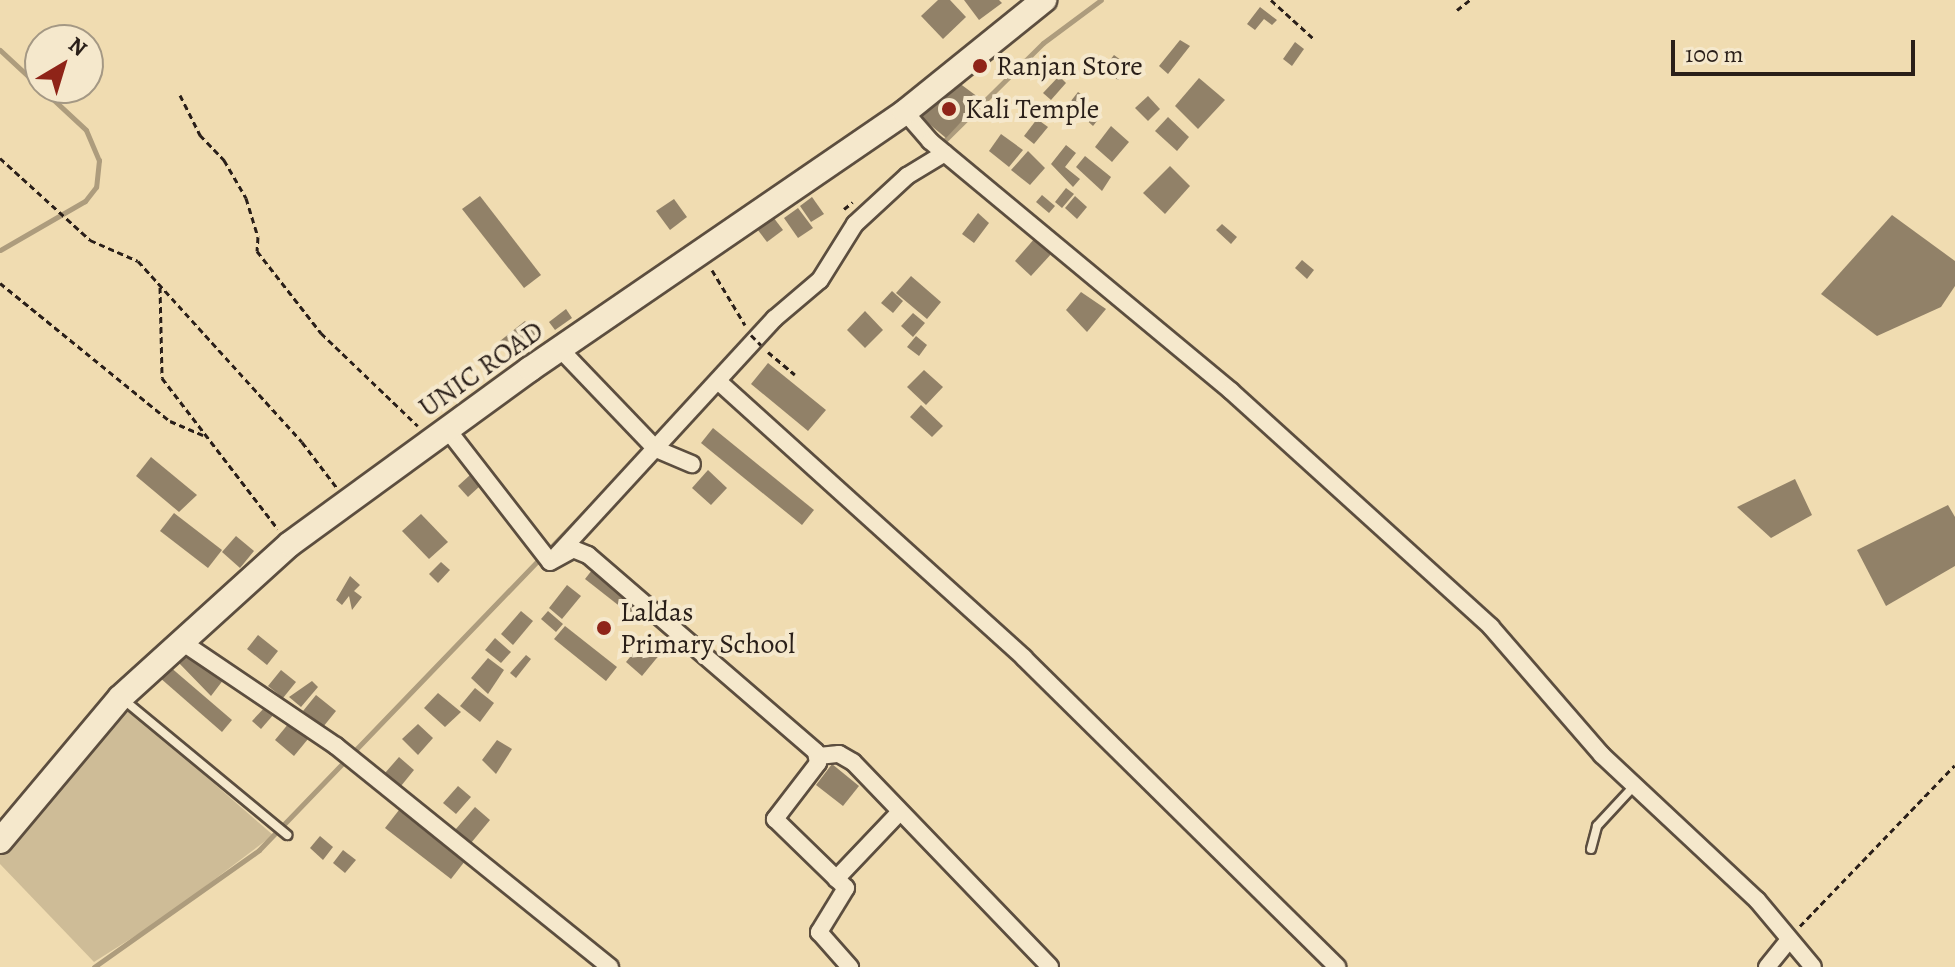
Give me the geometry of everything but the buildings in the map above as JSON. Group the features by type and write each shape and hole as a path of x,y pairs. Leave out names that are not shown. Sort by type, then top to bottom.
{"main road":[{"name":"UNIC ROAD","path":"0,841 120,698 290,544 439,435 905,112 1044,0"}],"street":[{"path":"905,112 930,141 1208,371 1417,559 1525,661 1634,786 1757,900 1787,942 1813,967"},
{"path":"552,561 651,444 719,382 774,319 820,280 855,224 907,176 945,153"},
{"path":"561,350 651,444 692,464"},
{"path":"719,382 1024,658 1337,967"},
{"path":"439,435 471,454 535,549 552,561"},
{"path":"552,561 573,549 588,555 819,756 845,756 898,814 1050,967"},
{"path":"182,642 341,749 610,967"},
{"path":"819,756 775,819 836,879 846,893 819,932 850,967"},
{"path":"836,879 898,814"},
{"path":"1767,967 1787,942"}],"lane":[{"path":"120,698 135,704 287,835"},
{"path":"1591,849 1597,826 1634,786"}],"path":[{"path":"1271,0 1315,40"},
{"path":"1457,10 1470,0"},
{"path":"180,95 200,135 224,160 246,198 258,237 257,251 321,333 439,435"},
{"path":"0,158 90,240 138,261 348,499"},
{"path":"704,249 751,335 795,375"},
{"path":"0,283 170,421 207,436"},
{"path":"160,284 162,378 290,544"},
{"path":"1787,942 1955,765"}],"shaded area":[{"path":"123,704 273,835 165,917 94,962 0,864 0,849"}],"waterway":[{"path":"939,146 1043,43 1101,0"},
{"path":"0,50 86,130 99,160 96,187 85,201 0,250"},
{"path":"94,967 259,850 626,469"}],"place":[{"name":"Ranjan Store","path":"980,66"},
{"name":"Kali Temple","path":"949,109"},
{"name":"Laldas Primary School","path":"604,628"}]}
